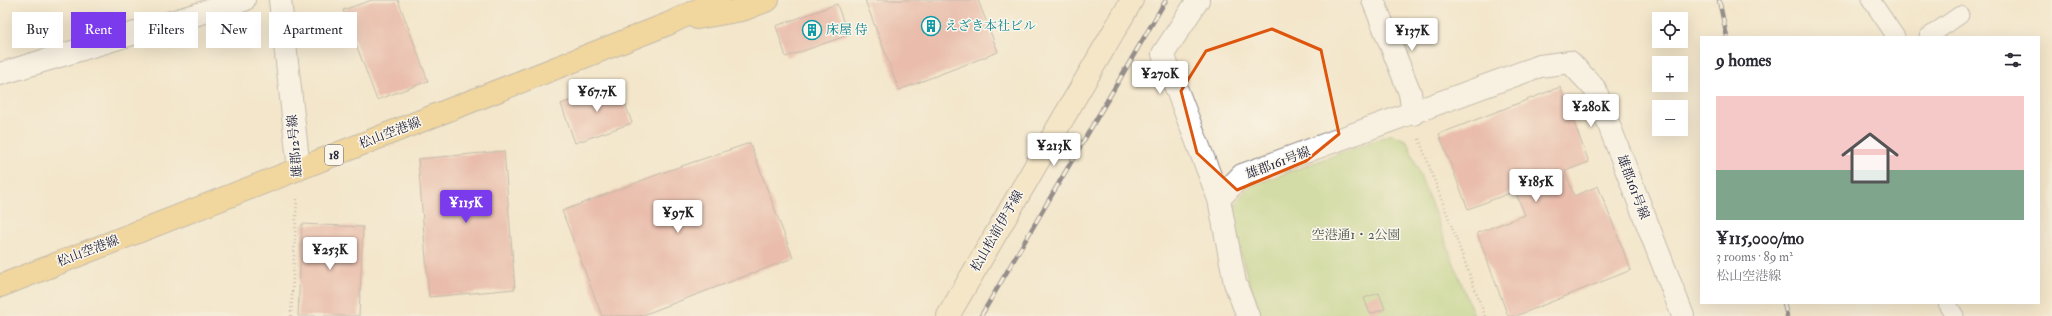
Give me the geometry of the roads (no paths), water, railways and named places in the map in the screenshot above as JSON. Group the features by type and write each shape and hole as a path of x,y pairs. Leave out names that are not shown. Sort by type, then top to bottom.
{"main road":[{"name":"松山空港線","path":"0,286 668,24 718,0"},
{"name":"松山空港線","path":"668,24 742,10 768,0"},
{"name":"松山松前伊予線","path":"948,316 1132,0"}],"street":[{"path":"0,74 244,0"},
{"name":"雄郡12号線","path":"280,0 299,169"},
{"path":"1198,0 1163,54 1219,200 1235,283 1248,316"},
{"path":"1373,0 1410,93 1413,114"},
{"name":"雄郡161号線","path":"1219,200 1242,175 1413,114 1540,66 1570,62 1595,89 1683,316"}],"lane":[{"path":"1871,0 1895,36"},
{"path":"1929,36 1960,15"},
{"path":"1948,304 1955,316"}],"railway":[{"path":"981,316 1166,0"},
{"path":"1719,0 1727,36"},
{"path":"1784,304 1787,316"}],"place":[{"name":"えざき本社ビル","path":"931,26"},
{"name":"床屋 侍","path":"812,30"}],"park label":[{"name":"空港通1・2公園","path":"1356,235"}]}
